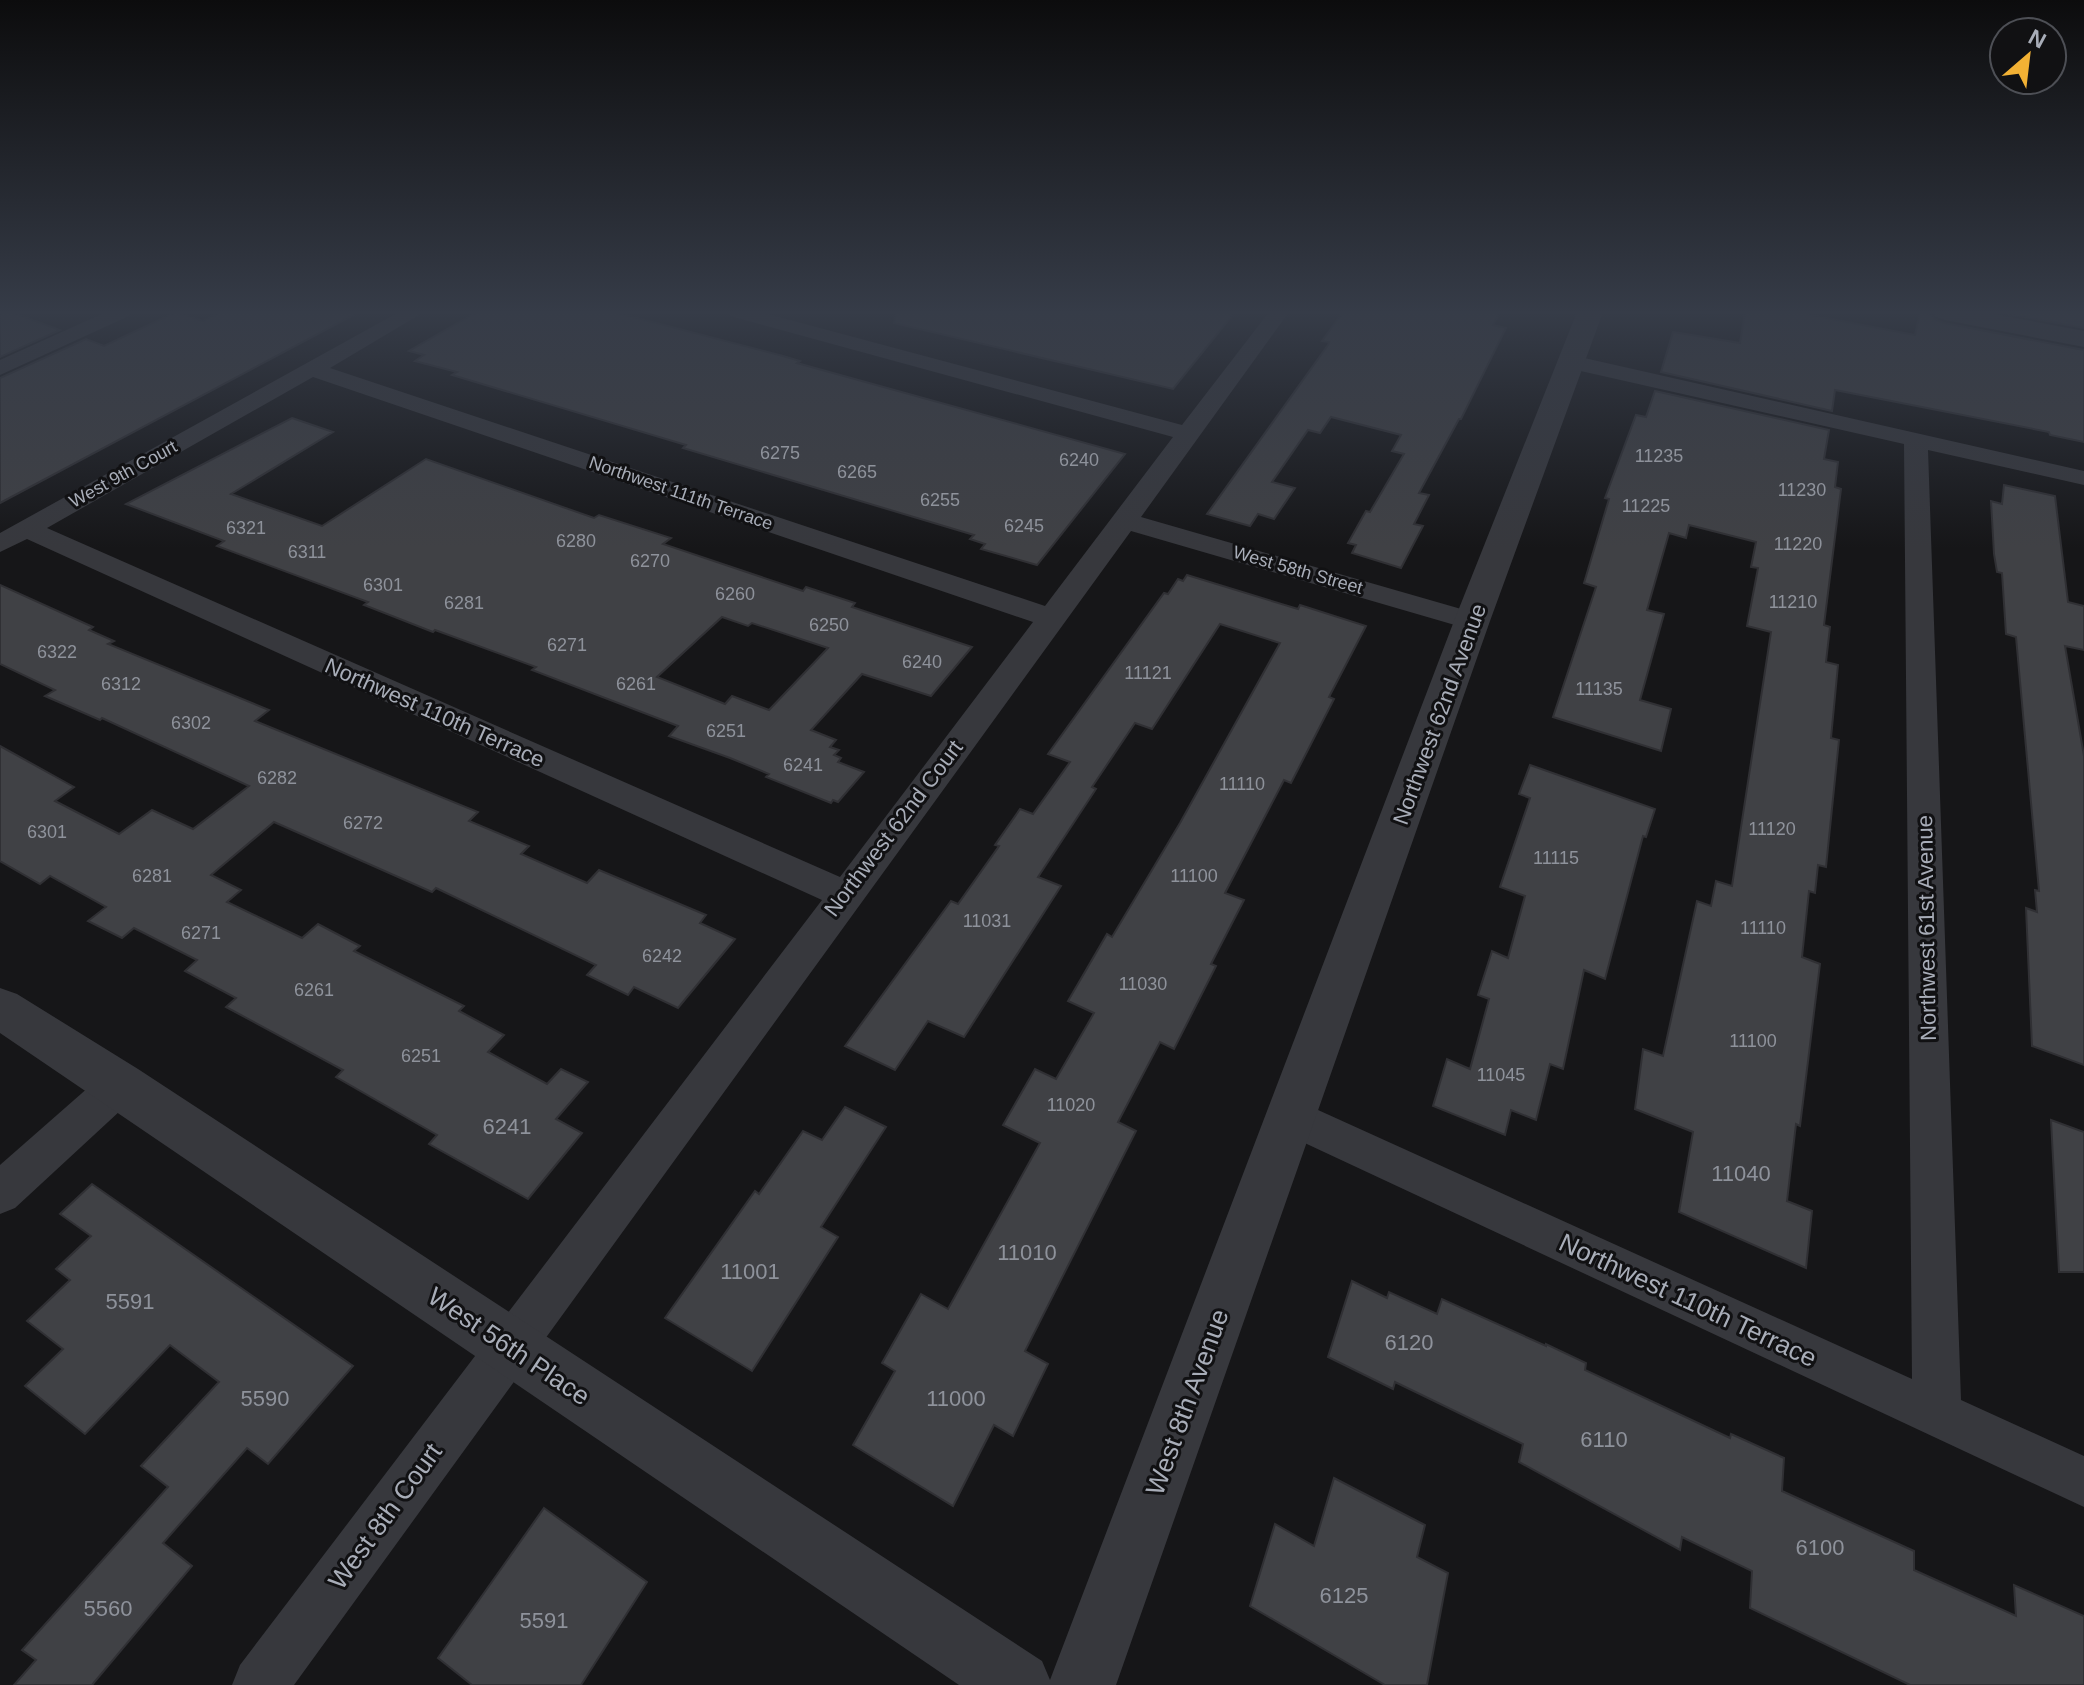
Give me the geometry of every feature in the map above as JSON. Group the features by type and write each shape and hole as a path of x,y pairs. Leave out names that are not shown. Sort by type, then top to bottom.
{"street":[{"name":"West 9th Court","path":"13,536 272,391"},
{"name":"Northwest 111th Terrace","path":"374,391 1051,618"},
{"path":"1028,391 1188,434"},
{"name":"Northwest 62nd Court","path":"510,1347 1220,391"},
{"name":"Northwest 62nd Avenue","path":"1293,1118 1472,621 1560,391"},
{"path":"1696,391 2084,478"},
{"name":"Northwest 61st Avenue","path":"1916,441 1937,1415"},
{"name":"West 58th Street","path":"1123,520 1472,621"},
{"name":"Northwest 110th Terrace","path":"13,536 844,894"},
{"name":"West 56th Place","path":"0,1008 1018,1685"},
{"path":"0,1193 120,1085"},
{"name":"Northwest 110th Terrace","path":"1293,1118 2084,1482"},
{"name":"West 8th Avenue","path":"1082,1685 1293,1118"},
{"name":"West 8th Court","path":"260,1685 510,1347"}],"building":[{"path":"0,391 211,391 0,503"},
{"path":"504,391 897,391 1125,454 1037,565 981,549 985,544 970,539 974,535 683,448 686,445"},
{"path":"1295,391 1475,391 1419,493 1429,495 1414,524 1423,526 1401,568 1352,553 1356,545 1348,543 1404,454 1392,451 1401,435 1331,417 1320,433 1308,430 1272,482 1295,488 1274,519 1258,514 1250,526 1207,514"},
{"path":"1655,391 1829,430 1824,459 1838,462 1835,487 1841,489 1824,625 1830,627 1826,662 1838,665 1831,738 1839,740 1826,867 1818,865 1815,893 1809,891 1802,957 1820,964 1800,1126 1796,1124 1787,1201 1812,1211 1806,1268 1679,1212 1693,1132 1635,1109 1643,1049 1663,1056 1697,901 1711,906 1716,881 1732,886 1771,632 1747,626 1758,568 1751,567 1756,542 1689,525 1686,538 1669,533 1647,610 1664,614 1640,700 1671,709 1661,751 1553,717 1596,587 1584,583 1609,499 1605,498 1636,415 1646,417"},
{"path":"1743,391 1835,391 1832,411"},
{"path":"1838,391 2084,391 2084,442 2050,435 2049,432"},
{"path":"292,418 333,432 231,494 322,526 426,459 594,518 599,515 671,538 663,544 803,591 806,587 855,603 852,607 972,647 931,696 862,674 811,730 836,740 830,747 839,750 834,755 841,758 838,762 864,772 838,802 833,800 831,803 766,777 769,774 669,736 678,726 532,670 536,667 435,630 433,632 364,605 368,602 217,546 224,541 126,504","holes":["722,617 748,626 752,623 828,648 769,710 732,696 725,704 657,677"]},
{"path":"2004,485 2055,496 2068,602 2084,606 2084,650 2065,646 2084,756 2084,1065 2032,1046 2026,908 2037,912 2035,890 2039,891 2016,637 2006,634 2002,573 1997,572 1994,554 1991,501 2002,504"},
{"path":"1187,575 1366,626 1329,697 1334,699 1291,783 1284,780 1225,893 1244,900 1211,964 1216,966 1174,1049 1160,1042 1118,1122 1136,1131 1025,1351 1048,1364 1013,1436 994,1425 953,1506 853,1445 895,1371 882,1363 921,1294 948,1309 1040,1143 1003,1125 1035,1069 1056,1079 1094,1013 1068,1001 1107,934 1112,937 1180,823 1280,643 1220,624 1152,729 1135,723 1038,877 1061,886 964,1037 928,1021 895,1070 845,1046 951,901 958,904 999,846 995,845 1020,809 1033,814 1070,762 1048,754 1164,593 1168,594 1178,579 1183,581"},
{"path":"0,585 93,627 89,630 114,641 108,644 269,710 255,721 478,812 469,821 529,846 521,854 587,883 599,870 706,915 700,923 735,939 678,1008 634,987 628,995 587,975 596,965 436,888 432,892 274,822 211,875 241,890 227,902 302,938 318,924 360,946 354,951 464,1006 459,1011 504,1035 488,1052 547,1084 561,1069 588,1082 556,1119 582,1133 528,1199 429,1144 437,1135 336,1077 343,1070 226,1007 236,998 185,971 197,960 134,928 122,938 88,921 106,907 50,876 40,884 0,861 0,746 74,787 55,801 119,834 152,810 193,829 249,786 102,718 100,720 45,696 55,690 0,664"},
{"path":"1530,765 1655,809 1646,837 1643,836 1605,979 1584,970 1563,1069 1550,1064 1536,1120 1511,1110 1505,1135 1433,1106 1447,1059 1470,1069 1489,999 1478,995 1492,951 1508,958 1525,896 1500,887 1530,798 1519,794"},
{"path":"845,1107 886,1127 821,1227 838,1237 752,1371 665,1318 755,1191 759,1194 803,1131 822,1140"},
{"path":"2051,1120 2084,1132 2084,1272 2059,1272"},
{"path":"92,1184 353,1366 268,1464 247,1448 163,1543 192,1566 92,1685 14,1685 36,1660 22,1650 168,1487 141,1466 219,1382 170,1345 85,1434 25,1386 63,1349 27,1321 70,1280 56,1269 91,1236 60,1214"},
{"path":"1352,1281 1387,1298 1389,1292 1437,1314 1442,1299 1586,1363 1585,1370 1730,1438 1731,1434 1784,1458 1782,1491 1914,1551 1914,1570 2016,1616 2014,1585 2084,1616 2084,1685 1910,1685 1750,1608 1752,1571 1682,1537 1680,1550 1519,1462 1523,1444 1395,1382 1393,1389 1328,1357"},
{"path":"1334,1478 1425,1525 1417,1557 1448,1573 1427,1685 1385,1685 1250,1606 1275,1524 1314,1546"},
{"path":"544,1508 647,1582 581,1685 472,1685 438,1658"}]}
